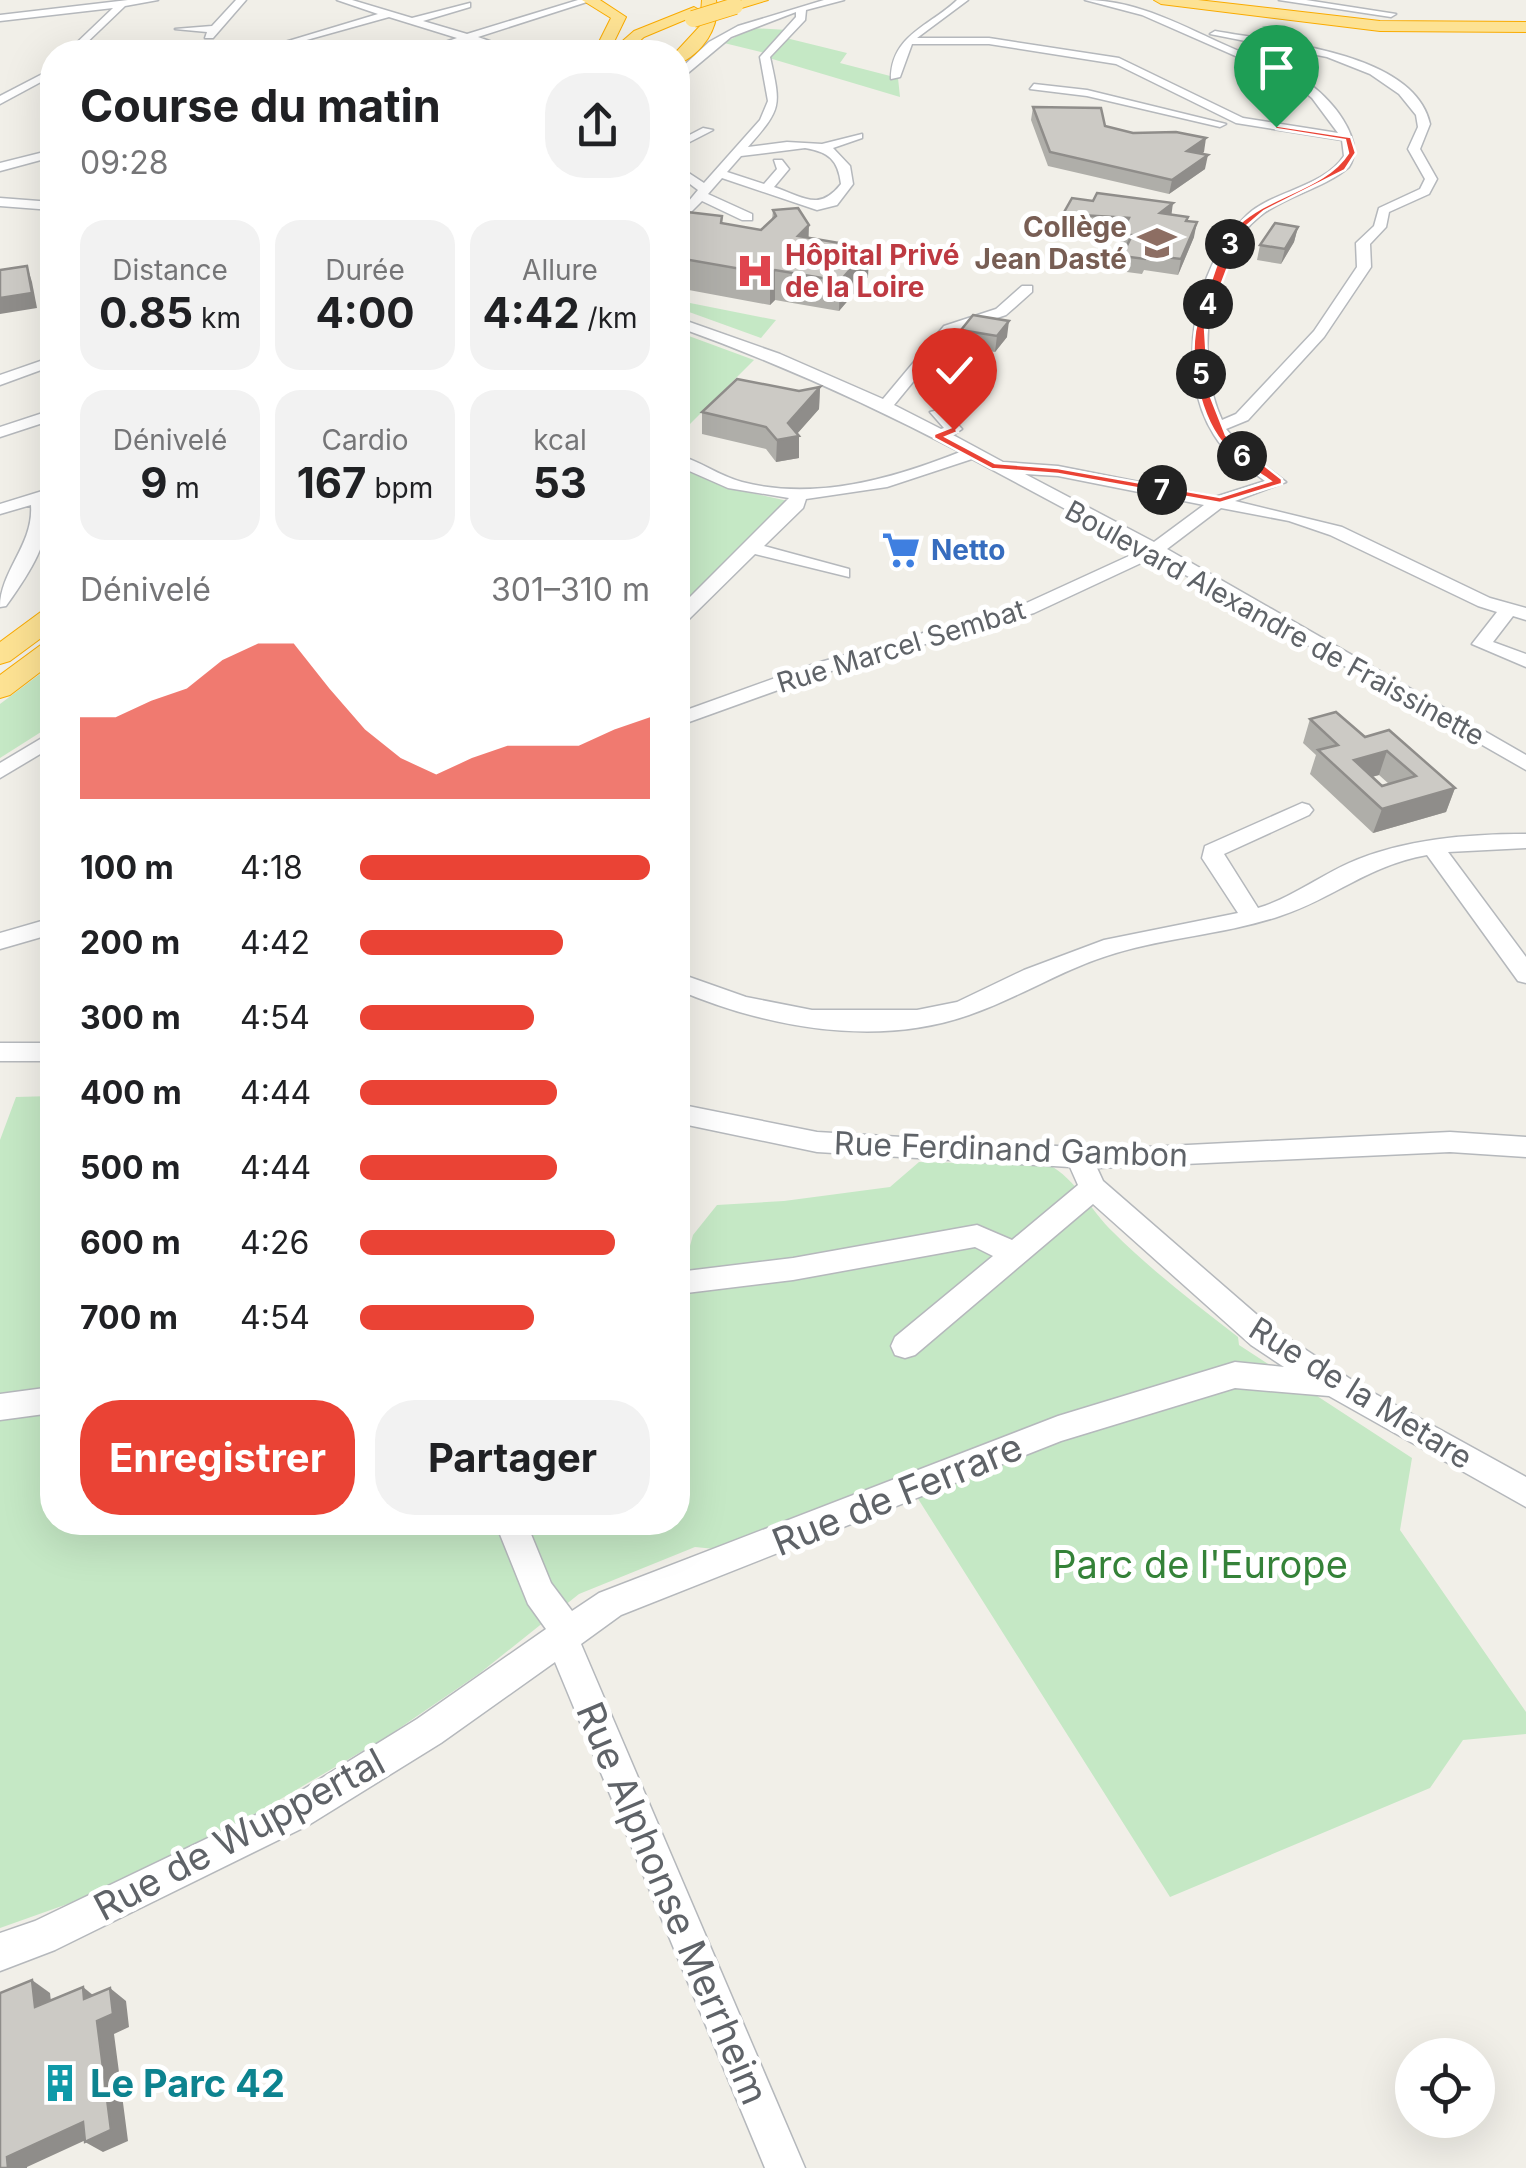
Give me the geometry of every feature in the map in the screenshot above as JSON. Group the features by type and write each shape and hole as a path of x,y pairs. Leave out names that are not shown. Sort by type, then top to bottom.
{"highway":[{"path":"588,0 620,17 608,40"},
{"path":"690,46 711,21 709,0"},
{"path":"632,40 639,34 733,2 761,0"},
{"path":"1162,0 1380,26 1526,25"},
{"path":"1184,0 1361,22 1526,25"},
{"path":"656,40 694,15"},
{"path":"0,655 40,625"},
{"path":"0,689 40,659"}],"street":[{"path":"0,18 153,0"},
{"path":"180,29 212,32 241,0"},
{"path":"342,0 477,40"},
{"path":"363,6 386,0"},
{"path":"464,40 588,0"},
{"path":"690,65 715,43 750,25 839,0"},
{"path":"895,77 908,40 920,27 952,14 963,0"},
{"path":"1090,0 1115,3 1182,25 1336,54 1388,80 1418,108 1425,126 1414,149 1431,179 1430,186 1383,212 1380,227 1363,242 1364,267 1318,334 1242,417 1217,427"},
{"path":"1284,0 1391,14"},
{"path":"85,40 122,5"},
{"path":"412,21 467,5"},
{"path":"765,57 801,18 800,8"},
{"path":"301,40 389,14"},
{"path":"1182,25 1200,38 1301,82 1348,138 1352,153 1342,168 1261,210 1238,229 1227,249 1201,326 1198,347 1204,392 1217,427 1235,451 1278,482 1220,500"},
{"path":"908,40 1007,44 1119,61 1240,121"},
{"path":"715,43 732,48"},
{"path":"1008,58 1040,56 1046,50"},
{"path":"748,52 765,57"},
{"path":"1336,54 1357,52"},
{"path":"690,208 764,123 774,101 765,57"},
{"path":"0,101 40,79"},
{"path":"1034,86 1086,93 1204,122 1240,121 1348,138"},
{"path":"690,139 707,130"},
{"path":"736,154 797,144 824,147 858,136"},
{"path":"719,173 812,205 834,202 844,192 848,178 839,158 824,147"},
{"path":"0,166 40,157"},
{"path":"766,190 785,169"},
{"path":"690,181 703,193 747,216"},
{"path":"0,202 40,205"},
{"path":"885,406 949,329 1001,312 1027,289"},
{"name":"Boulevard Alexandre de Fraissinette","path":"690,326 775,357 885,406 1155,550 1526,764"},
{"path":"0,380 40,365"},
{"path":"938,412 954,430 938,436"},
{"path":"0,432 40,419"},
{"path":"690,470 738,486 798,494 906,477 970,454"},
{"path":"992,466 1058,471 1292,517 1377,550 1484,602 1518,612"},
{"path":"690,607 797,504 798,494"},
{"path":"0,510 40,498"},
{"name":"Rue Marcel Sembat","path":"690,716 824,666 1014,614 1155,550 1220,500"},
{"path":"0,602 40,522"},
{"path":"752,548 843,573"},
{"path":"1518,612 1481,644 1526,661"},
{"path":"0,772 40,746"},
{"path":"1252,916 1231,890 1213,851 1302,810"},
{"path":"690,986 747,1007 820,1020 883,1021 954,1012 1088,954 1296,902 1358,868 1395,854 1488,840 1526,841"},
{"path":"1433,848 1526,976"},
{"path":"0,941 40,929"},
{"path":"0,1052 40,1052"},
{"name":"Rue Ferdinand Gambon","path":"690,1116 817,1142 1142,1160 1450,1142 1526,1147"},
{"name":"Rue de la Metare","path":"1079,1157 1093,1188 1261,1336 1526,1494"},
{"path":"905,1346 1093,1188"},
{"path":"690,1282 794,1269 977,1236 1014,1254"},
{"path":"1234,1375 1261,1336"},
{"name":"Rue de Ferrare","path":"565,1635 610,1604 721,1564 1058,1429 1234,1375 1336,1384"},
{"path":"0,1407 40,1402"},
{"name":"Rue Alphonse Merrheim","path":"515,1535 539,1593 565,1635 785,2168"},
{"name":"Rue de Wuppertal","path":"0,1952 42,1937 294,1814 429,1731 565,1635"}],"green space":[{"path":"752,28 788,30 765,53 724,43"},
{"path":"786,38 847,53 840,63 898,78 900,97 769,58"},
{"path":"690,303 776,320 761,338 690,312"},
{"path":"690,336 754,360 690,424"},
{"path":"690,473 728,488 788,501 690,602"},
{"path":"40,674 40,733 0,758 0,704"},
{"name":"Parc de l'Europe","path":"40,1096 40,1535 690,1535 690,1246 693,1235 717,1205 890,1187 919,1162 1049,1165 1067,1178 1105,1224 1143,1260 1238,1337 1239,1345 1412,1458 1400,1530 1526,1712 1526,1734 1463,1740 1430,1788 1170,1897 903,1475 715,1549 695,1547 579,1594 480,1673 388,1736 250,1817 76,1901 0,1928 0,1140 16,1097"}],"building":[{"path":"1033,107 1101,108 1105,126 1133,133 1176,132 1206,138 1187,151 1208,155 1172,180 1050,152"},
{"path":"1097,193 1173,203 1160,213 1197,222 1181,259 1122,256 1132,235 1121,234 1129,218 1063,214 1072,198 1093,201"},
{"path":"798,208 809,225 798,236 869,248 840,281 690,260 690,212 722,216 721,223 761,230 776,216 773,210"},
{"path":"1275,223 1298,227 1285,249 1260,245"},
{"path":"27,266 32,293 0,298 0,270"},
{"path":"973,315 1009,321 997,336 961,330"},
{"path":"737,379 799,391 820,387 788,423 799,436 777,440 766,427 702,412"},
{"path":"1336,712 1365,737 1389,730 1455,788 1382,809 1318,750 1338,745 1310,719","holes":["1387,751 1416,776 1382,786 1354,760"]},
{"name":"Le Parc 42","path":"32,1980 35,2007 83,1987 84,1999 110,1988 113,2014 97,2021 111,2130 85,2142 83,2122 7,2157 8,2168 0,2168 0,1993"}],"place":[{"name":"Collège Jean Dasté","path":"1157,243"},
{"name":"Hôpital Privé de la Loire","path":"755,271"},
{"name":"Netto","path":"901,550"},
{"name":"Le Parc 42","path":"60,2083"}],"route":[{"path":"954,430 938,436 992,466 1058,471 1220,500 1278,482 1235,451 1222,436 1204,392 1198,347 1216,278 1238,229 1261,210 1342,168 1352,153 1348,138 1276,127"}]}
